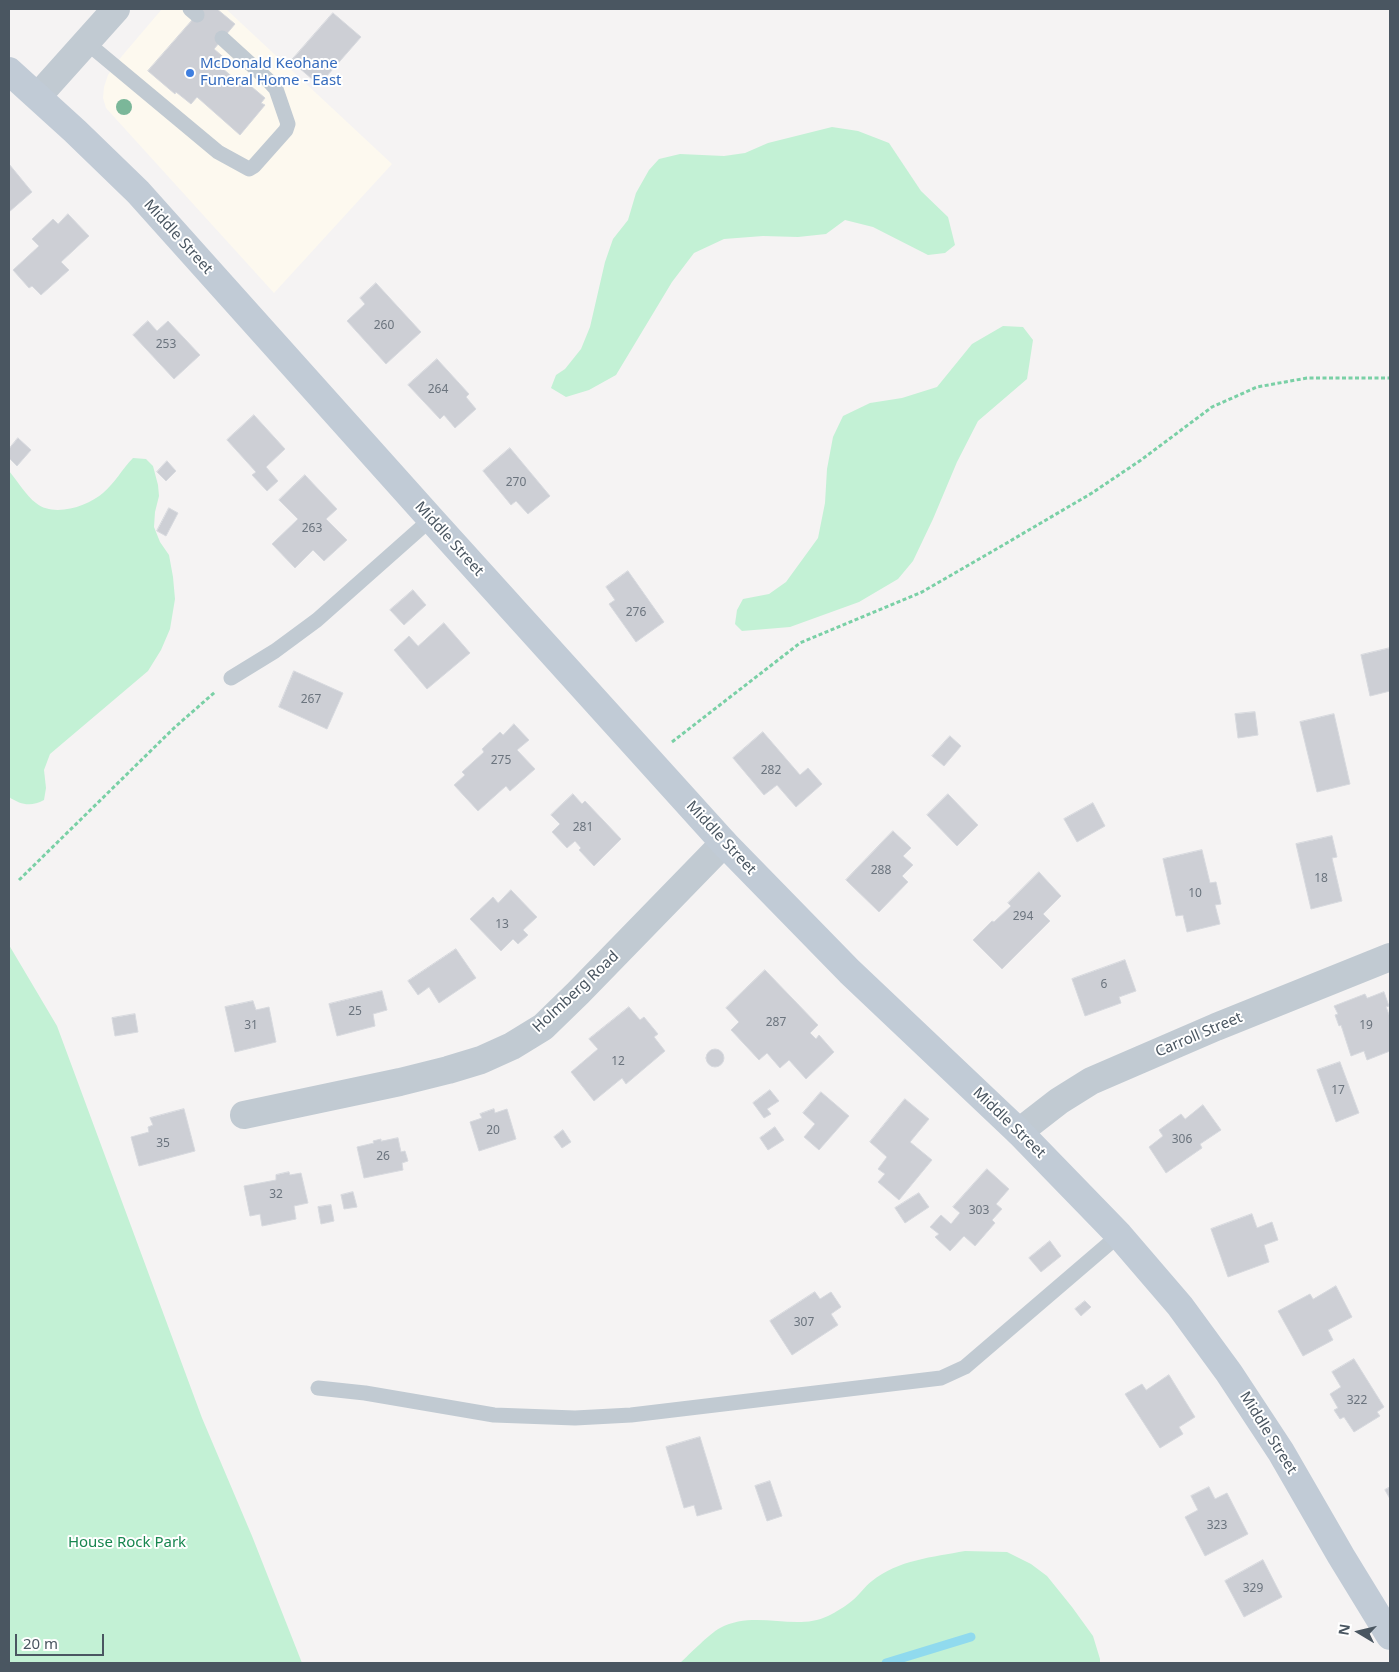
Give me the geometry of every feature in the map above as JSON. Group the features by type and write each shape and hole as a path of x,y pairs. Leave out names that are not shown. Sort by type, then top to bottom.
{"main road":[{"name":"Middle Street","path":"9,71 38,96 138,192 724,843 850,972 1019,1132 1119,1235 1180,1306 1229,1373 1282,1452 1390,1636"}],"street":[{"path":"38,96 116,9"},
{"name":"Holmberg Road","path":"244,1115 448,1070 481,1060 512,1046 543,1027 578,994 724,843"},
{"name":"Carroll Street","path":"1019,1132 1059,1101 1091,1081 1216,1027 1390,958"}],"lane":[{"path":"86,42 218,152 249,169 254,166 280,137 288,124 276,89 268,79 222,38"},
{"path":"231,678 275,651 317,620 431,519"},
{"path":"318,1388 365,1393 494,1414 575,1418 631,1415 941,1378 965,1367 1119,1235"}],"path":[{"path":"648,760 800,642 922,592 1092,493 1141,460 1212,407 1257,387 1307,378 1390,378"},
{"path":"19,880 174,728 231,678"}],"shaded area":[{"path":"162,9 226,9 392,164 274,293 106,108 103,98 108,75"}],"green space":[{"path":"832,127 858,131 889,143 921,191 948,217 955,245 945,253 928,255 873,227 845,220 826,234 798,237 763,236 724,239 694,253 672,282 616,375 589,390 566,397 551,388 556,375 565,369 581,349 590,327 605,262 613,239 628,220 636,193 649,170 659,159 680,154 724,156 745,153 768,143"},
{"path":"1003,326 1023,327 1033,340 1027,379 978,421 957,462 913,561 898,579 859,602 790,627 742,631 735,624 737,610 743,599 769,594 786,582 818,538 825,503 827,469 833,437 843,416 870,403 902,398 937,387 972,344"},
{"path":"133,458 146,459 153,466 158,485 159,496 154,527 160,542 169,555 175,599 170,629 161,650 148,671 50,754 44,770 46,788 44,800 35,804 18,802 9,797 9,471 36,503 52,510 61,510 80,506 97,498 111,485"},
{"name":"House Rock Park","path":"9,945 57,1026 202,1418 252,1536 302,1663 9,1663"},
{"path":"965,1551 1007,1552 1031,1564 1047,1576 1093,1636 1100,1663 680,1663 705,1639 720,1628 747,1620 802,1622 828,1616 844,1607 856,1598 872,1581 893,1568 916,1560"}],"building":[{"name":"McDonald Keohane Funeral Home - East","path":"202,9 217,9 235,24 214,49 228,61 222,68 236,80 239,76 265,98 261,103 265,105 240,135 197,97 191,104 176,92 175,94 148,71"},
{"path":"333,13 361,37 319,85 291,61"},
{"path":"9,164 32,192 9,212"},
{"path":"68,214 89,236 61,262 69,270 41,295 32,286 29,288 13,270 39,246 32,239 53,219 58,224"},
{"path":"376,283 421,332 386,364 347,321 365,304 360,298"},
{"path":"148,321 157,331 168,321 200,355 174,379 133,335"},
{"path":"437,359 469,394 466,397 476,409 455,428 444,415 440,419 408,385"},
{"path":"254,415 285,449 266,467 278,481 267,491 252,475 256,472 227,440"},
{"path":"18,438 31,450 17,466 9,458 9,449"},
{"path":"510,448 550,496 528,514 516,501 511,505 483,471"},
{"path":"167,461 176,471 166,481 157,472"},
{"path":"305,475 337,509 326,519 347,540 324,561 313,550 295,568 272,544 298,519 279,500"},
{"path":"169,508 178,513 166,536 157,531"},
{"path":"628,571 664,622 636,642 609,604 615,600 606,587"},
{"path":"413,590 426,605 404,625 390,610"},
{"path":"444,623 470,653 427,689 394,650 409,636 418,646"},
{"path":"1390,648 1390,691 1370,696 1361,655"},
{"path":"294,671 343,693 327,729 279,707"},
{"path":"1255,712 1258,735 1238,738 1235,714"},
{"path":"1334,714 1350,784 1317,792 1300,722"},
{"path":"514,724 529,740 517,750 535,769 510,791 506,786 478,811 454,785 465,775 462,772 484,752 482,749 500,732 503,735"},
{"path":"763,732 800,775 808,768 822,784 796,807 777,785 764,795 733,758"},
{"path":"950,736 961,746 944,766 932,756"},
{"path":"573,794 582,804 585,801 621,839 594,866 579,850 581,848 575,841 567,848 552,832 560,824 551,815"},
{"path":"948,794 978,825 957,846 927,815"},
{"path":"1093,803 1105,826 1077,842 1064,819"},
{"path":"893,831 911,848 903,856 913,865 902,876 908,882 879,912 846,880"},
{"path":"1332,836 1337,857 1332,858 1342,901 1311,909 1296,844"},
{"path":"1202,850 1210,883 1216,882 1221,904 1215,905 1220,924 1187,932 1183,915 1176,916 1163,859"},
{"path":"1039,872 1061,896 1043,914 1050,921 1002,969 973,940 1011,906 1008,903"},
{"path":"511,890 537,917 523,930 528,935 518,944 513,939 501,951 470,919 493,897 498,903"},
{"path":"456,949 476,978 439,1003 429,987 418,995 408,981"},
{"path":"1125,960 1136,991 1119,997 1121,1003 1085,1016 1072,979"},
{"path":"765,970 818,1025 810,1033 816,1039 819,1035 834,1052 806,1079 789,1060 780,1068 767,1053 759,1060 731,1030 739,1022 726,1008"},
{"path":"382,991 387,1010 373,1014 375,1026 337,1036 329,1004"},
{"path":"1384,992 1389,1006 1386,1007 1390,1017 1390,1051 1367,1060 1364,1051 1351,1056 1341,1025 1339,1026 1335,1015 1338,1014 1334,1006 1365,994 1367,998"},
{"path":"253,1001 256,1010 269,1007 276,1042 235,1052 225,1007"},
{"path":"629,1007 640,1020 644,1017 658,1034 654,1037 665,1051 626,1084 622,1078 594,1101 571,1072 598,1049 589,1039"},
{"path":"135,1014 138,1032 115,1036 112,1018"},
{"path":"715,1049 721,1052 724,1058 721,1064 715,1067 709,1064 706,1058 709,1052"},
{"path":"1340,1062 1359,1113 1336,1122 1317,1070"},
{"path":"770,1090 779,1101 767,1109 771,1114 764,1118 753,1103"},
{"path":"821,1092 849,1116 819,1150 804,1137 815,1124 803,1113"},
{"path":"905,1099 929,1119 910,1142 932,1160 899,1200 878,1182 885,1174 878,1169 887,1157 870,1142"},
{"path":"1203,1105 1221,1130 1200,1144 1202,1148 1166,1173 1149,1147 1163,1136 1159,1130 1181,1114 1185,1119"},
{"path":"184,1109 195,1151 139,1166 131,1137 149,1132 148,1127 153,1125 150,1118"},
{"path":"494,1109 495,1113 507,1109 516,1139 479,1151 470,1122 482,1118 480,1114"},
{"path":"775,1127 784,1140 768,1150 760,1138"},
{"path":"563,1130 571,1142 562,1148 554,1137"},
{"path":"398,1138 401,1152 405,1151 408,1161 402,1163 403,1170 364,1178 357,1147 374,1143 373,1141 381,1139 381,1141"},
{"path":"987,1169 1009,1189 996,1204 1002,1209 992,1220 995,1223 975,1246 964,1236 950,1251 935,1237 939,1234 930,1227 941,1215 951,1224 960,1213 953,1207"},
{"path":"289,1172 290,1175 301,1173 308,1203 294,1206 296,1219 262,1226 260,1214 250,1216 244,1186 276,1180 276,1175"},
{"path":"353,1192 357,1207 344,1209 341,1195"},
{"path":"919,1193 929,1207 905,1223 895,1208"},
{"path":"331,1205 334,1221 321,1224 318,1207"},
{"path":"1252,1214 1257,1228 1272,1222 1278,1240 1264,1245 1269,1262 1228,1277 1211,1229"},
{"path":"1050,1241 1061,1256 1041,1272 1029,1258"},
{"path":"1336,1286 1352,1317 1328,1330 1333,1340 1303,1356 1278,1311 1310,1294 1313,1299"},
{"path":"815,1292 820,1299 831,1292 841,1307 831,1314 838,1325 792,1355 770,1321"},
{"path":"1085,1301 1091,1307 1081,1316 1075,1309"},
{"path":"1354,1359 1384,1407 1377,1412 1380,1416 1354,1432 1344,1417 1340,1419 1334,1410 1338,1408 1330,1394 1341,1387 1332,1372"},
{"path":"1169,1375 1195,1417 1179,1427 1183,1434 1160,1448 1125,1394 1142,1384 1146,1390"},
{"path":"700,1437 722,1509 697,1516 694,1505 684,1508 666,1447"},
{"path":"770,1481 782,1516 767,1521 755,1486"},
{"path":"1209,1487 1215,1499 1227,1493 1248,1534 1205,1556 1185,1517 1198,1510 1191,1496"},
{"path":"1390,1487 1390,1499 1385,1490"},
{"path":"1263,1560 1282,1597 1244,1617 1225,1581"}],"waterway":[{"path":"886,1663 971,1637"}],"place":[{"name":"McDonald Keohane Funeral Home - East","path":"190,73"}]}
